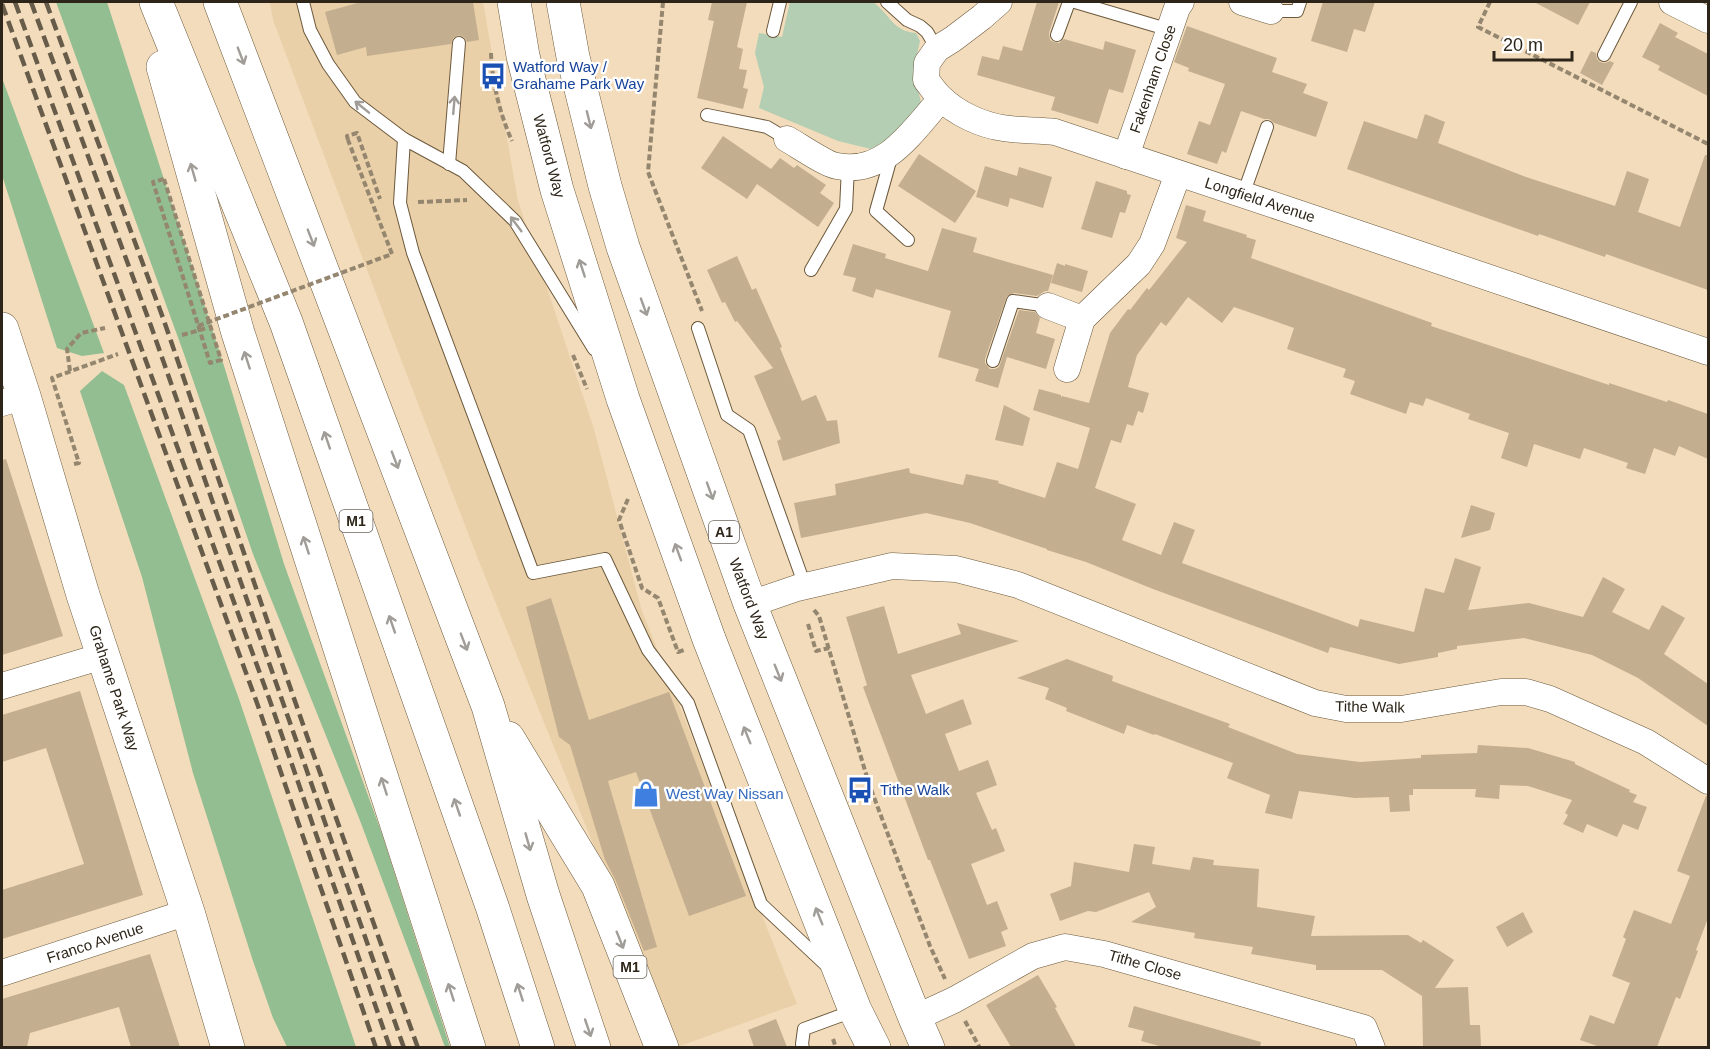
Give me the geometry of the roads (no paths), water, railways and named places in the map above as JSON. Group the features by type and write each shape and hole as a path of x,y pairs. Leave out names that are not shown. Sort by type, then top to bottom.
{"main road":[{"path":"145,2 238,333 469,1047"},
{"name":"M1","path":"156,2 286,322 488,895 538,1047"},
{"name":"M1","path":"219,2 488,706 543,895 594,1047"},
{"name":"Watford Way","path":"514,2 523,56 557,190 624,399 709,639 850,997 874,1047"},
{"name":"Watford Way","path":"563,2 573,57 605,186 623,247 750,604 928,1047"},
{"name":"Grahame Park Way","path":"2,329 13,399 103,656 188,912 228,1047"},
{"name":"M1","path":"488,706 598,886 662,1047"}],"street":[{"path":"937,49 999,2"},
{"name":"Fakenham Close","path":"1126,156 1181,2"},
{"path":"1242,2 1271,11"},
{"path":"1672,2 1708,20"},
{"name":"Longfield Avenue","path":"937,49 927,63 926,80 941,99 964,115 988,125 1006,129 1055,132 1708,352"},
{"path":"787,140 835,166 865,167 892,153 941,99"},
{"path":"1067,369 1082,319 1139,264 1152,244 1179,174"},
{"path":"1048,306 1082,319"},
{"name":"Tithe Walk","path":"750,604 801,587 892,566 956,569 1018,585 1315,703 1346,709 1401,709 1501,692 1526,692 1550,699 1646,742 1708,781"},
{"path":"2,686 103,656"},
{"name":"Franco Avenue","path":"2,973 188,912"},
{"name":"Tithe Close","path":"915,1018 954,1000 1033,956 1065,947 1104,954 1364,1028 1372,1047"}],"lane":[{"path":"303,2 310,30 328,64 355,102 404,139 463,171 515,221 624,399"},
{"path":"773,32 780,2"},
{"path":"887,2 907,20 927,32 937,49"},
{"path":"1057,35 1069,2"},
{"path":"1075,2 1170,30"},
{"path":"1271,11 1297,11 1300,2"},
{"path":"1604,56 1631,2"},
{"path":"449,164 459,43"},
{"path":"707,115 767,127 787,140"},
{"path":"1243,195 1268,127"},
{"path":"404,139 400,203 413,253 533,573 605,559 648,650 688,703 761,904 850,997 804,1029 803,1047"},
{"path":"892,153 876,211 909,240"},
{"path":"811,270 846,209 848,167"},
{"path":"993,361 1013,301 1048,306"},
{"path":"698,328 727,415 749,430 801,587"}],"railway":[{"path":"15,2 270,701 390,1048"},
{"path":"31,2 151,326 404,1048"},
{"path":"46,2 163,318 308,739 418,1048"},
{"path":"2,4 257,703 376,1048"}],"place":[{"name":"Watford Way / Grahame Park Way","path":"493,76"},
{"name":"Tithe Walk","path":"860,790"},
{"name":"West Way Nissan","path":"646,794"}]}
